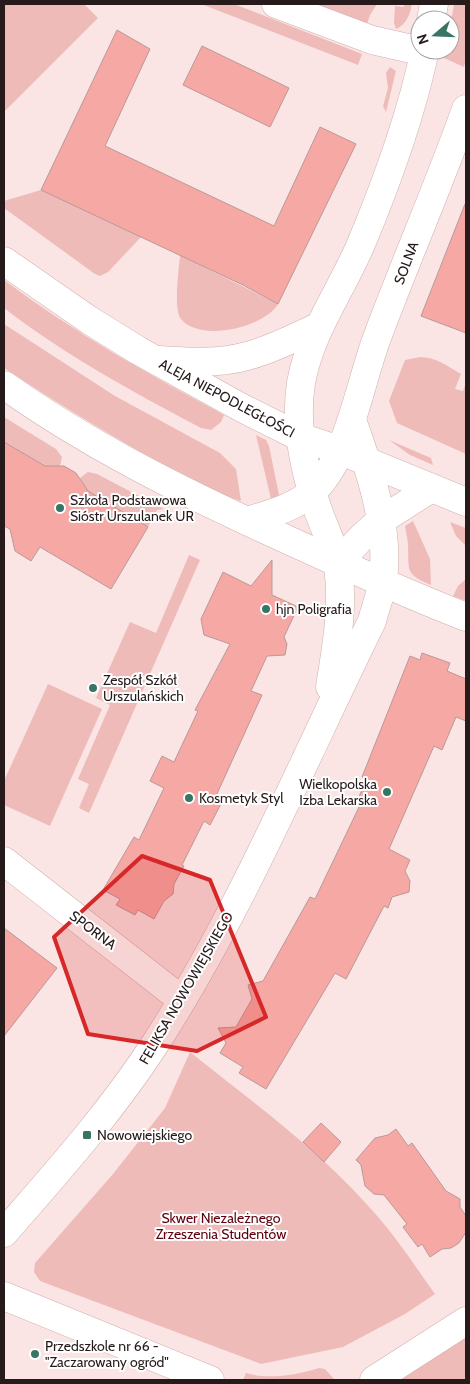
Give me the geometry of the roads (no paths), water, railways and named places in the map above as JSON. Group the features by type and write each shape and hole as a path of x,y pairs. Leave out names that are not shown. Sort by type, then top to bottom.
{"street":[{"path":"276,4 372,40 410,48"},
{"path":"337,564 312,492 300,437 301,384 318,327 360,246 382,190 408,115 423,60"},
{"name":"SOLNA","path":"247,521 281,511 312,492 326,476 352,420 377,338 466,109"},
{"name":"ALEJA NIEPODLEGŁOŚCI","path":"4,262 90,320 154,360 300,437 339,450 466,502"},
{"path":"154,360 192,362 237,358 271,348 318,327"},
{"path":"4,385 111,452 247,521 337,564 466,617"},
{"path":"352,420 367,462 380,521 384,554 383,583"},
{"path":"337,564 380,521 430,488"},
{"name":"FELIKSA NOWOWIEJSKIEGO","path":"325,716 337,644 340,585 337,564"},
{"name":"FELIKSA NOWOWIEJSKIEGO","path":"4,1232 87,1136 124,1088 182,1000 224,925 372,621 383,583"},
{"name":"SPORNA","path":"4,861 182,1000"},
{"path":"4,1296 210,1380"},
{"path":"374,1380 466,1321"}],"place":[{"name":"Szkoła Podstawowa Sióstr Urszulanek UR","path":"60,508"},
{"name":"hjn Poligrafia","path":"266,609"},
{"name":"Zespół Szkół Urszulańskich","path":"93,688"},
{"name":"Wielkopolska Izba Lekarska","path":"387,792"},
{"name":"Kosmetyk Styl","path":"189,798"},
{"name":"Nowowiejskiego","path":"87,1135"},
{"name":"Przedszkole nr 66 - \"Zaczarowany ogród\"","path":"35,1354"}],"park label":[{"name":"Skwer Niezależnego Zrzeszenia Studentów","path":"221,1226"}]}
